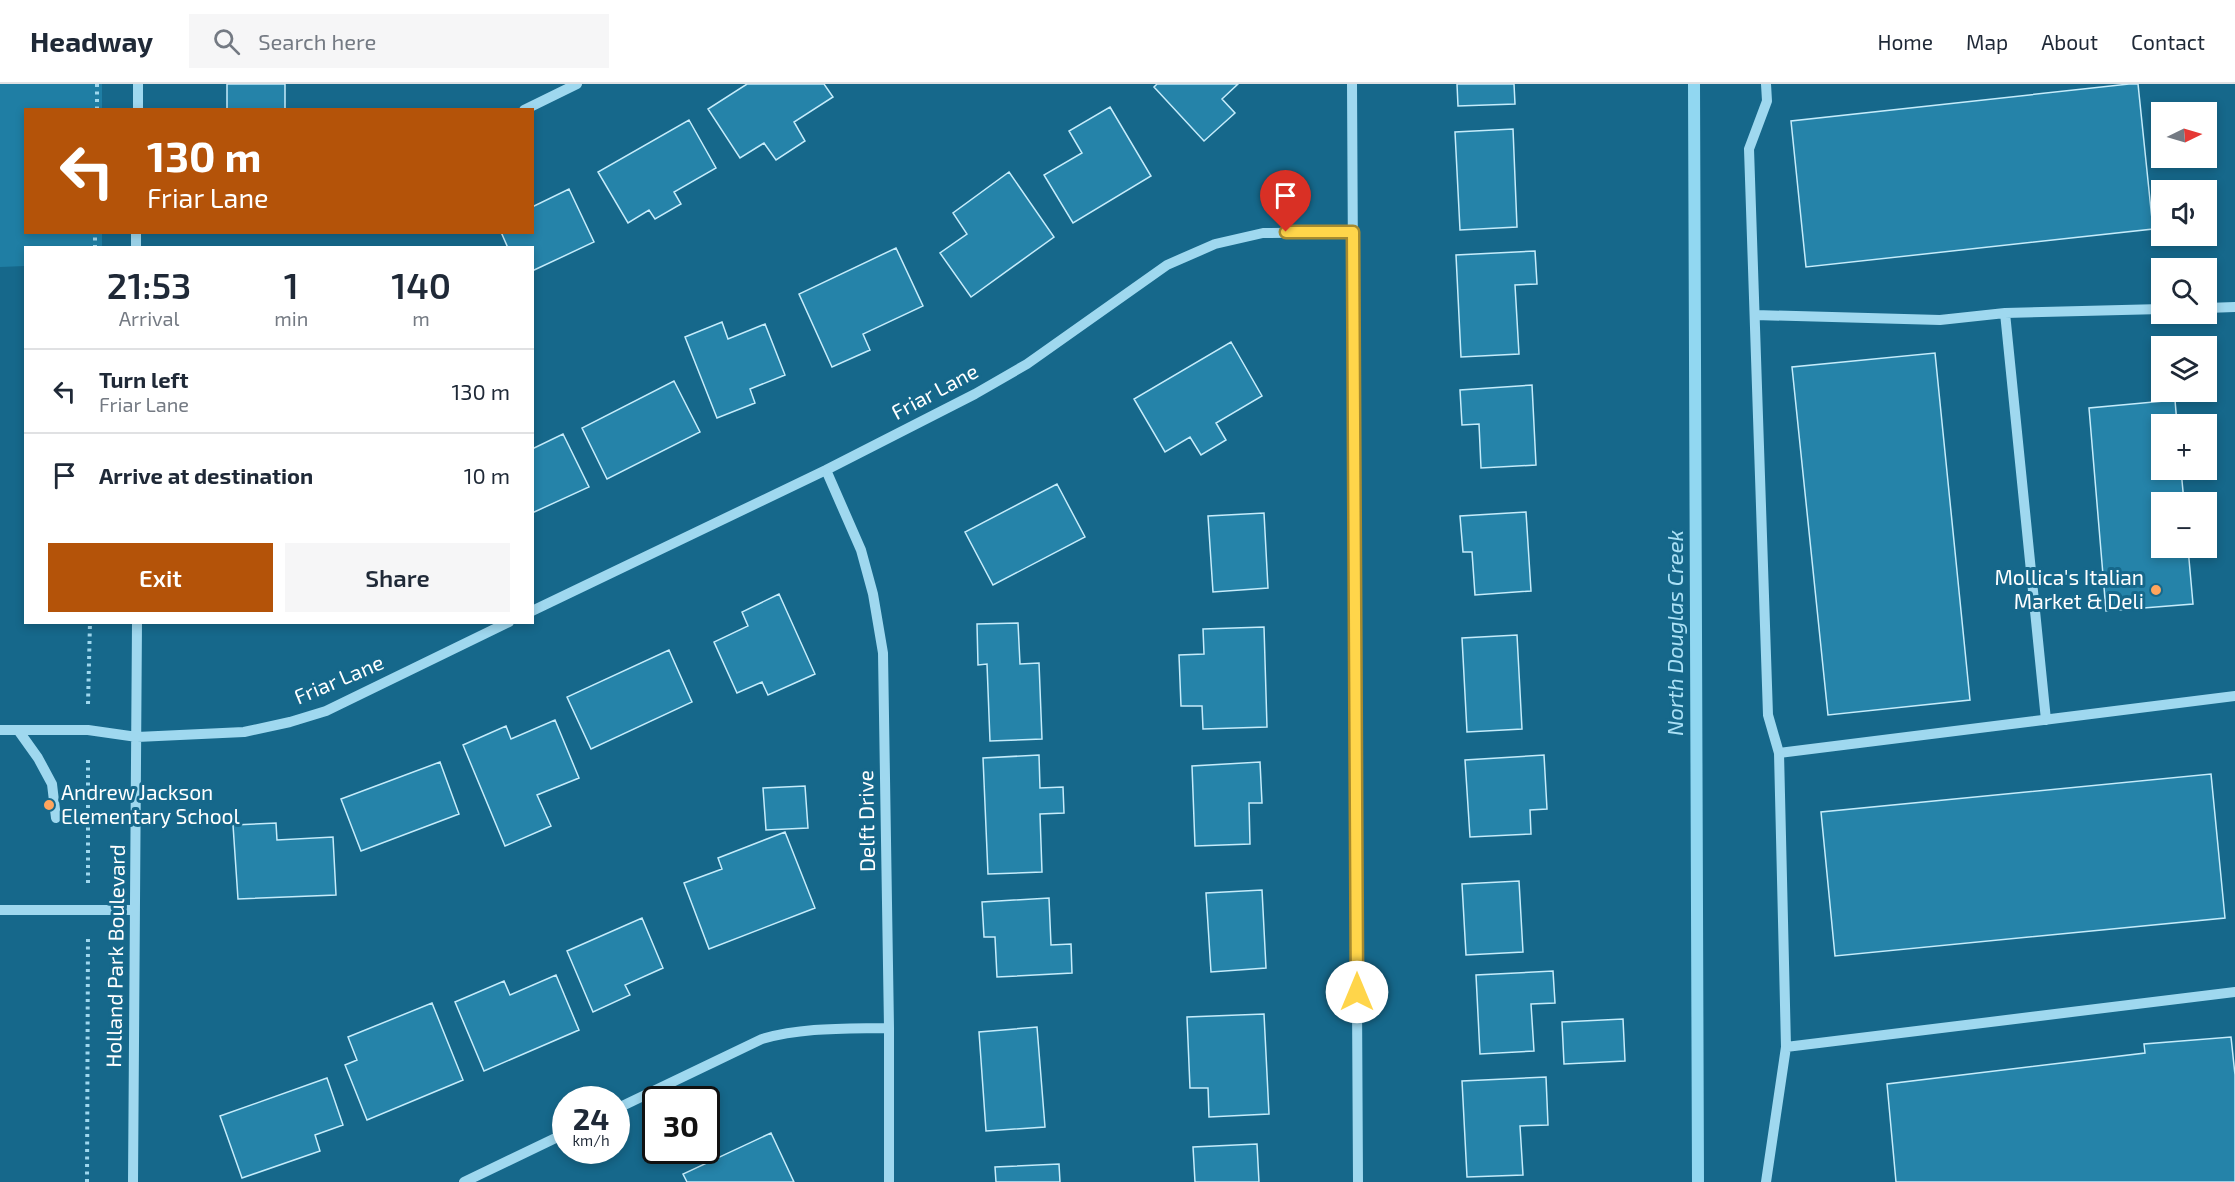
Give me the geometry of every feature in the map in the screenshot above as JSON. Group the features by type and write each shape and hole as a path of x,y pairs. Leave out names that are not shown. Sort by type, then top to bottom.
{"street":[{"path":"138,84 138,108"},
{"path":"528,108 577,84"},
{"path":"1352,84 1358,1182"},
{"path":"1766,84 1767,101 1749,149 1768,715 1779,753 1786,1047 1766,1182"},
{"name":"Friar Lane","path":"534,610 826,470 975,394 1027,364 1167,265 1215,244 1263,233 1353,232"},
{"path":"2217,308 2235,307"},
{"path":"1755,315 1940,320 2005,314 2151,309"},
{"path":"2005,314 2046,720"},
{"name":"Delft Drive","path":"826,470 861,550 873,594 883,653 890,1028 889,1182"},
{"name":"Holland Park Boulevard","path":"133,1182 137,624"},
{"name":"Friar Lane","path":"0,730 88,730 137,737 244,732 326,711 505,624"},
{"path":"1779,753 2235,696"},
{"path":"18,730 38,758 52,784 56,818"},
{"path":"0,910 88,912 135,910"},
{"path":"1786,1047 2235,992"},
{"path":"630,1102 762,1039 803,1029 890,1028"},
{"path":"464,1182 552,1140"}],"path":[{"path":"97,84 97,108"},
{"path":"87,1182 90,624"},
{"path":"77,704 88,704"}],"shaded area":[{"path":"0,84 102,84 102,108 24,108 24,234 102,234 102,246 24,246 24,266 0,267"}],"building":[{"path":"227,84 285,84 285,108 227,108"},
{"path":"747,84 824,84 833,97 794,122 805,141 776,160 764,143 740,158 708,109"},
{"path":"1157,84 1238,84 1222,99 1235,113 1204,141 1154,87"},
{"path":"1457,84 1514,84 1515,104 1458,106"},
{"path":"2138,84 2151,229 1806,267 1791,121"},
{"path":"1110,107 1151,176 1073,223 1044,175 1082,153 1069,131"},
{"path":"689,120 716,168 674,192 681,204 655,219 649,210 628,223 598,172"},
{"path":"1513,129 1517,227 1460,230 1455,132"},
{"path":"1009,172 1054,237 971,297 940,253 967,234 953,213"},
{"path":"569,189 594,242 534,270 534,246 507,246 502,234 534,234 534,206"},
{"path":"896,248 923,306 863,334 870,350 832,367 799,294"},
{"path":"1535,251 1537,284 1515,285 1519,354 1461,357 1456,255"},
{"path":"722,322 728,339 765,324 785,375 750,389 755,403 717,418 685,337"},
{"path":"1231,342 1262,396 1216,423 1226,440 1201,455 1190,437 1165,452 1134,399"},
{"path":"1935,353 1970,700 1828,715 1792,367"},
{"path":"674,381 700,432 607,479 582,428"},
{"path":"1532,385 1536,465 1481,468 1479,424 1462,425 1460,390"},
{"path":"2175,402 2176,414 2151,414 2151,480 2182,480 2183,492 2151,492 2151,558 2189,558 2193,604 2106,611 2089,408"},
{"path":"563,434 589,487 534,512 534,448"},
{"path":"1057,484 1085,537 993,585 965,532"},
{"path":"1526,512 1531,591 1475,595 1472,552 1463,552 1460,516"},
{"path":"1264,513 1268,588 1213,592 1208,516"},
{"path":"779,594 815,674 768,695 762,682 737,693 714,642 748,626 742,612"},
{"path":"1018,623 1020,664 1039,663 1042,739 990,741 987,664 978,665 977,624"},
{"path":"1264,627 1267,727 1203,729 1202,706 1181,706 1179,655 1204,654 1203,629"},
{"path":"1517,635 1522,729 1467,732 1462,638"},
{"path":"669,650 692,702 591,749 567,697"},
{"path":"555,720 579,778 537,795 551,826 505,846 463,745 506,726 511,739"},
{"path":"1039,755 1040,788 1063,787 1064,813 1040,814 1042,872 988,874 983,758"},
{"path":"1544,755 1547,809 1530,810 1531,834 1470,837 1465,760"},
{"path":"440,762 459,814 361,851 341,799"},
{"path":"1260,762 1262,803 1249,803 1250,844 1195,846 1192,766"},
{"path":"2211,774 2225,918 1835,956 1821,812"},
{"path":"805,786 808,828 766,830 763,788"},
{"path":"276,823 277,840 333,837 336,895 238,899 233,825"},
{"path":"785,832 815,908 709,949 684,883 722,869 718,858"},
{"path":"1519,881 1523,952 1466,955 1462,884"},
{"path":"1262,890 1266,968 1211,972 1206,893"},
{"path":"1049,898 1051,945 1071,944 1072,973 997,977 995,937 984,937 982,902"},
{"path":"642,918 663,968 625,985 630,995 593,1012 567,951"},
{"path":"1553,971 1555,1003 1531,1004 1534,1051 1480,1054 1476,975"},
{"path":"556,975 579,1030 484,1071 455,1002 504,981 510,995"},
{"path":"432,1003 463,1080 367,1120 345,1065 357,1060 348,1037"},
{"path":"1264,1014 1269,1114 1209,1117 1208,1088 1190,1088 1187,1017"},
{"path":"1623,1019 1625,1061 1564,1064 1562,1022"},
{"path":"1037,1027 1045,1127 986,1131 979,1032"},
{"path":"2231,1037 2235,1075 2235,1182 1896,1182 1887,1084 2145,1053 2144,1044"},
{"path":"1546,1077 1548,1125 1520,1126 1523,1175 1467,1177 1462,1081"},
{"path":"327,1078 343,1125 315,1135 320,1151 242,1178 220,1116"},
{"path":"771,1133 794,1182 687,1182 683,1174 704,1164 720,1164 720,1157"},
{"path":"1257,1144 1259,1182 1195,1182 1193,1147"},
{"path":"1059,1164 1060,1182 996,1182 995,1167"}],"waterway":[{"name":"North Douglas Creek","path":"1694,84 1698,1182"}],"place":[{"name":"Mollica's Italian Market & Deli","path":"2156,590"},
{"name":"Andrew Jackson Elementary School","path":"49,805"}],"route":[{"path":"1286,232 1353,232 1357,992"}]}
